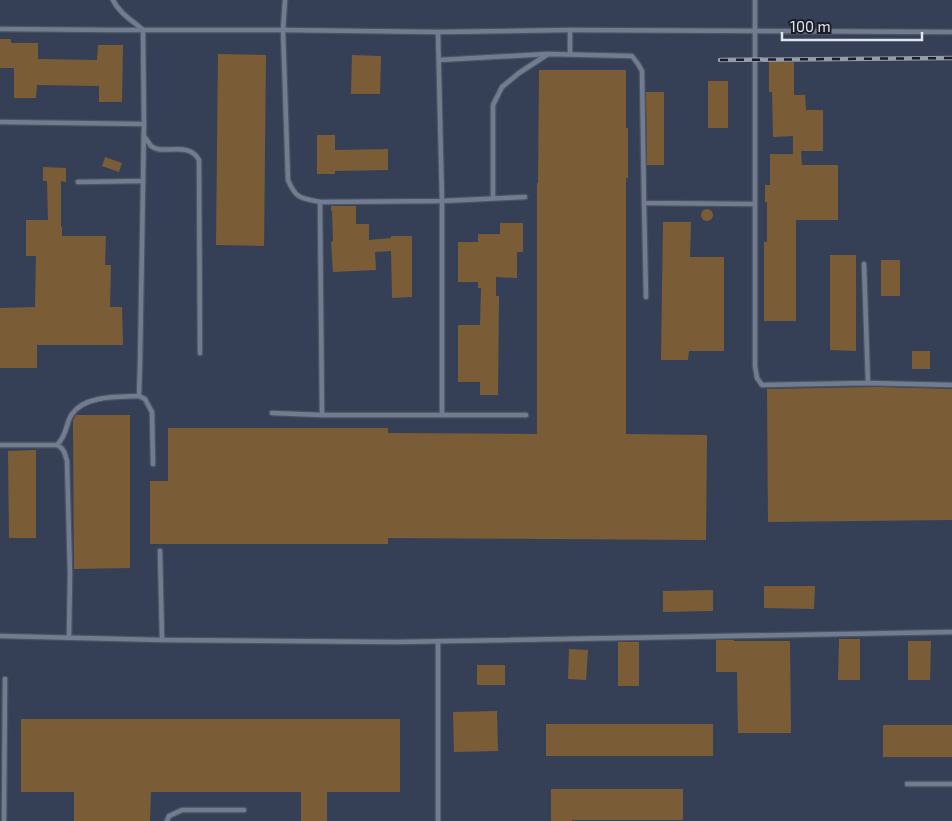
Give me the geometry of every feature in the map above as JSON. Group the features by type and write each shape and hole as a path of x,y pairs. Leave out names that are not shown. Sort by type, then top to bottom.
{"lane":[{"path":"113,0 124,14 143,30 144,136 139,396"},
{"path":"285,0 288,180 293,191 302,198 320,202 442,201 525,197"},
{"path":"755,0 755,366 757,378 762,385 868,383 952,385"},
{"path":"0,29 438,32 570,30 952,32"},
{"path":"570,30 570,54"},
{"path":"438,32 442,201 442,416"},
{"path":"439,60 548,54 632,56 642,71 646,297"},
{"path":"493,198 493,105 502,87 548,54"},
{"path":"0,122 144,124"},
{"path":"144,136 152,147 186,150 196,155 199,160 200,353"},
{"path":"78,182 143,181"},
{"path":"320,202 322,415"},
{"path":"644,203 755,204"},
{"path":"864,264 868,383"},
{"path":"57,445 65,435 72,414 82,405 94,400 112,397 139,396 145,399 152,412 153,464"},
{"path":"272,413 442,416 526,415"},
{"path":"0,445 57,445 63,450 67,461 70,574 69,637"},
{"path":"160,551 162,640"},
{"path":"0,636 162,640 395,642 952,632"},
{"path":"438,641 438,821"},
{"path":"4,821 5,679"},
{"path":"907,784 952,784"},
{"path":"167,821 170,816 182,810 244,810"}],"shaded area":[{"path":"0,0 952,0 952,821 0,821"}],"building":[{"path":"0,39 11,39 11,43 38,43 38,59 97,60 98,45 123,45 122,102 99,102 99,86 37,85 36,98 14,98 14,68 0,68"},
{"path":"218,54 266,55 264,246 216,245"},
{"path":"352,55 381,56 380,94 351,94"},
{"path":"769,62 794,62 794,95 805,95 806,110 823,110 823,151 801,151 802,165 838,165 838,220 796,220 796,321 764,321 764,242 767,242 765,185 770,185 770,154 793,154 793,136 773,137 772,92 769,92"},
{"path":"539,70 626,70 628,178 626,178 626,434 707,435 706,540 388,538 388,544 150,544 150,481 168,481 168,428 388,428 388,433 537,434"},
{"path":"708,81 728,81 728,128 708,128"},
{"path":"646,92 664,92 664,165 647,165"},
{"path":"317,135 335,135 335,150 388,149 388,170 335,171 335,174 317,174"},
{"path":"105,157 122,163 119,172 102,166"},
{"path":"43,167 66,168 66,182 61,181 62,236 106,236 105,265 111,265 110,307 122,307 123,345 37,345 37,368 0,368 0,308 35,307 36,256 26,256 26,220 48,220 47,181 43,181"},
{"path":"331,206 356,206 356,224 369,224 369,240 391,238 391,236 412,236 412,297 392,298 391,251 375,252 376,270 333,272"},
{"path":"709,209 712,210 712,220 705,221 702,220 701,213 702,210"},
{"path":"663,222 691,222 690,257 724,257 724,351 689,351 688,360 661,360"},
{"path":"500,223 523,223 523,252 517,252 517,278 496,277 496,296 499,296 498,395 480,395 480,382 458,382 458,325 480,325 481,288 478,288 478,282 458,282 458,242 478,242 478,234 500,234"},
{"path":"830,255 856,255 856,351 830,350"},
{"path":"881,260 900,260 900,296 881,296"},
{"path":"912,351 930,351 930,369 912,369"},
{"path":"878,387 952,389 952,520 768,522 767,389"},
{"path":"76,415 130,415 130,568 74,569 73,420"},
{"path":"36,450 36,538 9,538 8,451"},
{"path":"764,586 815,586 814,609 764,608"},
{"path":"713,590 713,611 663,612 663,591"},
{"path":"839,639 860,639 860,680 838,680"},
{"path":"716,640 790,641 791,733 738,733 737,672 716,672"},
{"path":"908,641 931,641 930,680 908,680"},
{"path":"618,642 639,642 639,686 618,686"},
{"path":"569,649 588,650 586,680 568,679"},
{"path":"477,665 505,665 505,685 477,685"},
{"path":"497,711 498,751 454,752 453,712"},
{"path":"21,719 400,719 400,792 327,792 327,821 301,821 301,792 151,792 150,821 74,821 74,792 21,792"},
{"path":"546,724 713,724 713,756 546,756"},
{"path":"883,725 952,725 952,757 883,757"},
{"path":"551,789 683,789 683,820 551,821"}],"railway":[{"path":"720,60 952,58"}]}
